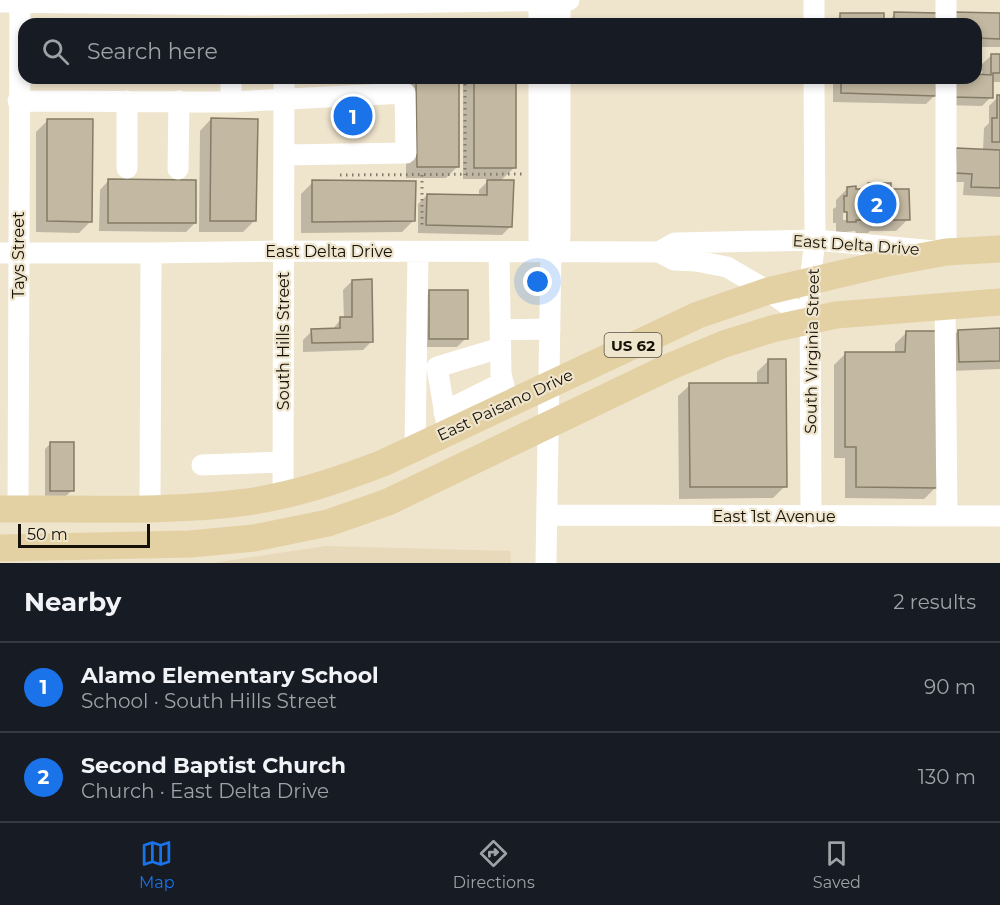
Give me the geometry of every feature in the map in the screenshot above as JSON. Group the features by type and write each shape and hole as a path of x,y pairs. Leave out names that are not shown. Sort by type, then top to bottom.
{"main road":[{"name":"East Paisano Drive","path":"9,509 150,508 247,502 283,495 341,479 415,448 446,422 505,393 549,384 698,315 768,291 887,263 946,252 1000,249"},
{"name":"US 62","path":"0,548 190,544 254,538 328,523 388,502 669,367 724,344 810,320 877,311 1000,302"}],"street":[{"path":"542,18 549,0"},
{"path":"549,0 557,18"},
{"path":"13,2 286,10 569,0"},
{"path":"814,0 814,18"},
{"path":"946,0 946,18"},
{"name":"Tays Street","path":"9,509 9,253 18,101 13,2"},
{"path":"231,84 231,102"},
{"path":"539,84 539,239 551,251"},
{"path":"546,563 551,251 560,237 560,84"},
{"name":"South Virginia Street","path":"811,516 810,281 815,240 814,84"},
{"path":"946,84 946,252"},
{"path":"18,101 231,102 284,88 405,93 406,153 284,155"},
{"name":"South Hills Street","path":"283,495 284,88"},
{"path":"127,101 127,168"},
{"path":"178,169 179,101"},
{"name":"East Delta Drive","path":"659,252 675,243 815,240 946,252"},
{"path":"415,448 418,252"},
{"path":"499,252 500,339 505,393"},
{"name":"East Delta Drive","path":"9,253 659,252 674,260 696,261 727,267 768,291 810,320"},
{"path":"150,508 151,254"},
{"path":"945,306 947,516"},
{"path":"416,371 437,367 500,339 550,329"},
{"path":"437,367 446,422"},
{"path":"202,465 283,462"},
{"name":"East 1st Avenue","path":"547,515 1000,516"}],"path":[{"path":"465,84 465,175"},
{"path":"334,175 524,174"},
{"path":"422,175 422,229"}],"shaded area":[{"path":"326,546 510,551 511,563 212,563"}],"building":[{"path":"894,12 937,13 937,18 894,18"},
{"path":"953,12 1000,13 1000,39 982,38 982,18 953,18"},
{"path":"840,13 884,13 884,18 840,18"},
{"path":"991,54 1000,54 1000,73 993,73 993,98 952,97 953,84 982,84 982,74 991,75"},
{"path":"416,84 459,84 459,167 417,167"},
{"path":"474,84 516,84 516,168 474,168"},
{"path":"841,84 937,84 936,96 841,93"},
{"path":"997,95 1000,95 1000,142 992,142 992,118 997,118"},
{"path":"211,118 258,119 256,221 210,221"},
{"path":"47,119 93,119 92,222 47,221"},
{"path":"956,148 1000,150 1000,188 971,187 972,174 955,173"},
{"path":"108,179 196,180 196,223 108,223"},
{"path":"312,180 416,181 415,221 312,222"},
{"path":"487,180 514,180 512,227 426,225 427,194 487,195"},
{"path":"868,183 891,183 891,189 909,189 910,220 847,222 847,212 844,212 844,196 847,196 847,187 856,186 856,189 868,189"},
{"path":"372,279 373,342 312,343 311,329 340,328 340,317 352,317 352,280"},
{"path":"429,290 468,290 468,339 429,339"},
{"path":"1000,328 1000,361 959,362 958,330"},
{"path":"906,331 938,331 937,488 856,487 856,447 845,447 845,352 905,352"},
{"path":"768,359 786,359 787,487 690,487 689,383 768,383"},
{"path":"50,442 74,442 74,491 50,491"}],"place":[{"name":"Alamo Elementary School","path":"353,116"},
{"name":"Second Baptist Church","path":"877,204"}]}
